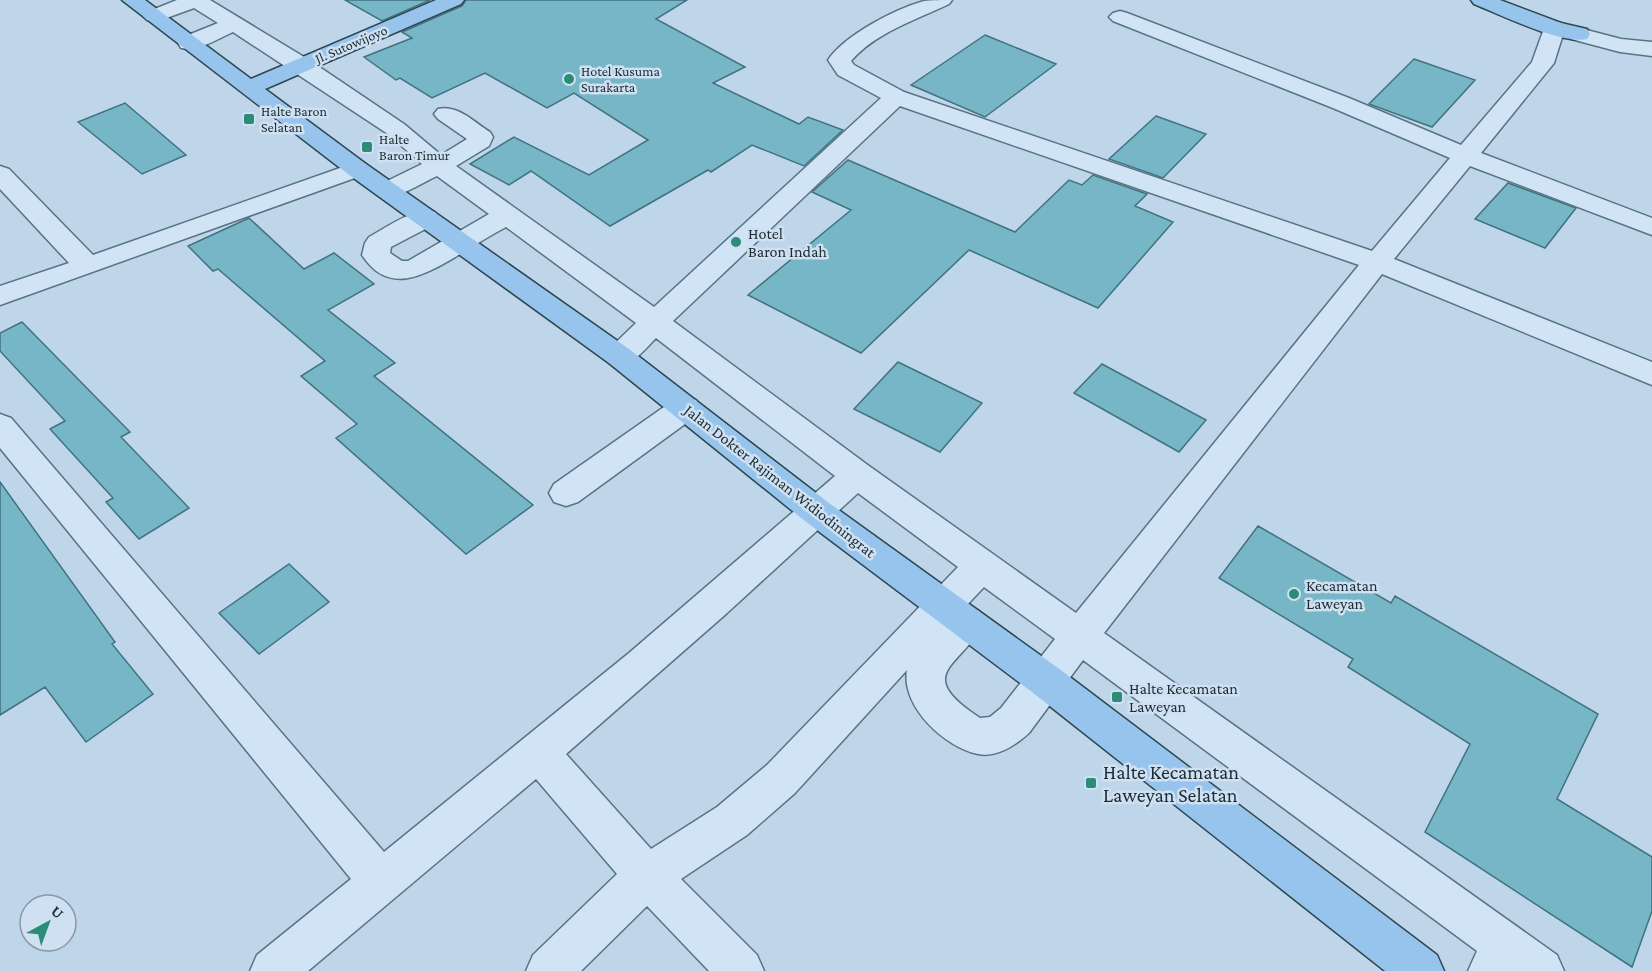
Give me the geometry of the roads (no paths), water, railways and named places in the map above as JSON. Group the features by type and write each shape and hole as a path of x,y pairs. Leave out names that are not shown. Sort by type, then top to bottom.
{"main road":[{"name":"Jl. Sutowijoyo","path":"249,88 454,0"},
{"path":"1481,0 1567,31"},
{"name":"Jalan Dokter Rajiman Widiodiningrat","path":"143,8 357,169 619,356 817,512 1045,680 1421,971"}],"street":[{"path":"143,8 196,0 301,65 396,129 438,165 508,214 857,475 1080,637 1498,958 1542,971"},
{"path":"942,0 861,39 846,50 839,60 846,70 896,97 1377,262 1652,374"},
{"path":"1120,17 1341,103 1412,135 1652,226"},
{"path":"189,43 233,24"},
{"path":"981,566 931,660 925,676 932,699 956,725 976,737 998,735 1016,722 1045,680 1377,262 1467,156 1567,31 1620,45 1650,40"},
{"path":"619,356 896,97"},
{"path":"388,190 477,144 481,137 446,114"},
{"path":"0,296 357,169"},
{"path":"0,174 88,266"},
{"path":"426,218 378,243 376,255 382,262 399,271 407,270 431,260 508,214"},
{"path":"566,493 685,408"},
{"path":"7,447 381,882"},
{"path":"273,971 538,753 857,475"},
{"path":"549,971 647,876 732,821 774,785 955,614"},
{"path":"538,753 647,876 741,971"}],"place":[{"name":"Hotel Kusuma Surakarta","path":"569,79"},
{"name":"Halte Baron Selatan","path":"249,119"},
{"name":"Halte Baron Timur","path":"367,147"},
{"name":"Hotel Baron Indah","path":"736,242"},
{"name":"Kecamatan Laweyan","path":"1294,594"},
{"name":"Halte Kecamatan Laweyan","path":"1117,697"},
{"name":"Halte Kecamatan Laweyan Selatan","path":"1091,783"}]}
